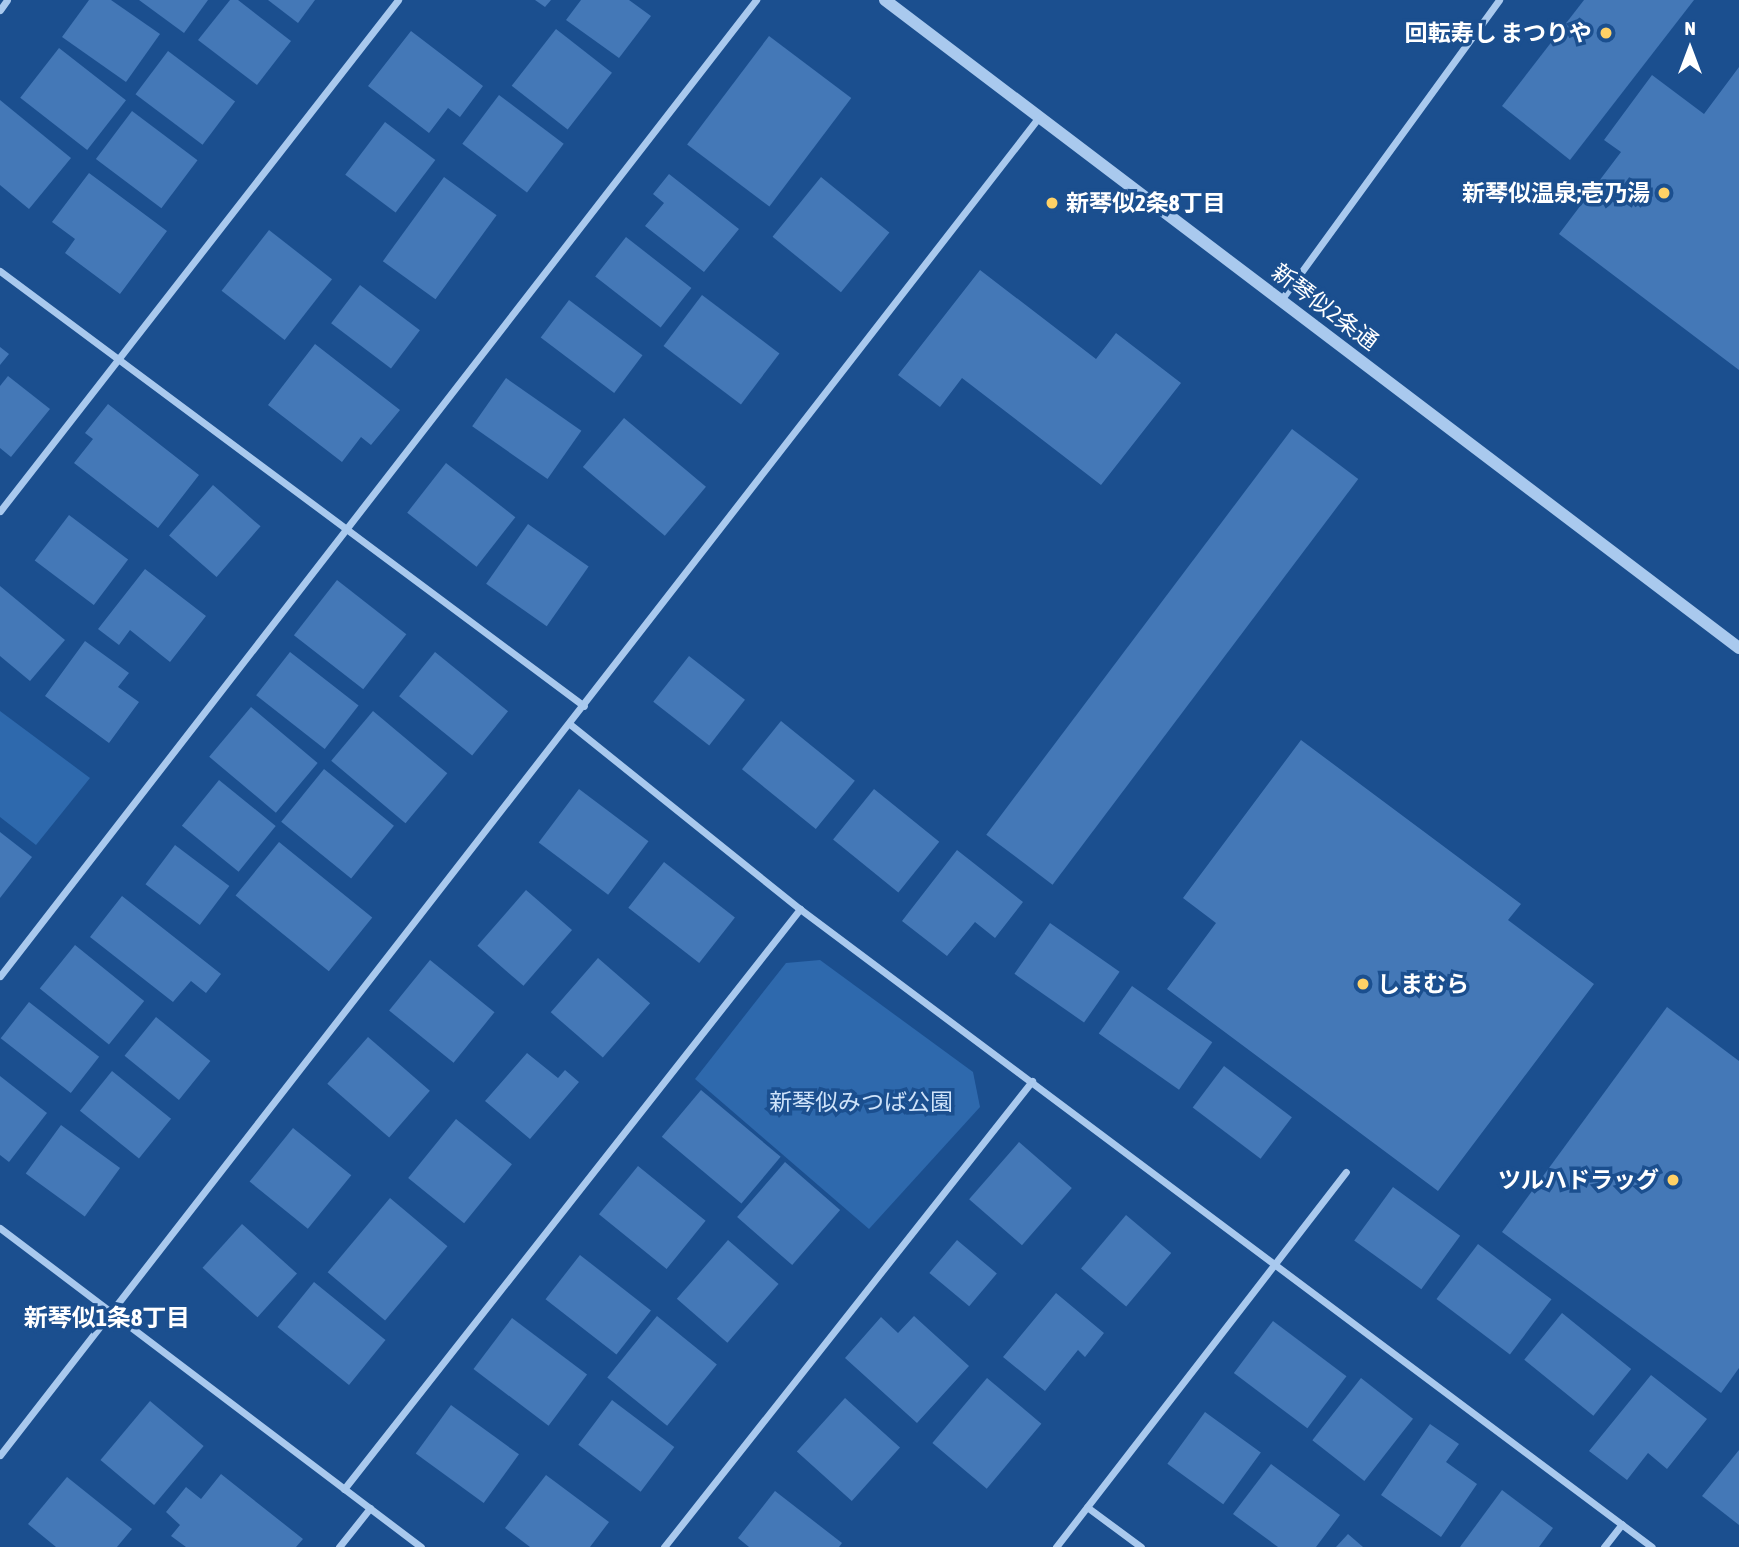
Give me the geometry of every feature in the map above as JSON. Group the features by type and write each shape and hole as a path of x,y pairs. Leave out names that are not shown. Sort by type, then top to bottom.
{"street":[{"path":"0,511 118,356 398,0"},
{"path":"0,976 756,0"},
{"name":"新琴似2条通","path":"885,0 1739,648"},
{"path":"1281,300 1499,0"},
{"path":"0,1455 571,725 1039,117"},
{"path":"0,271 118,356 584,706"},
{"path":"571,725 800,909 1652,1547"},
{"path":"344,1489 800,909"},
{"path":"664,1547 1032,1081"},
{"path":"1056,1547 1276,1266 1346,1172"},
{"path":"0,1228 421,1547"},
{"path":"1087,1507 1141,1547"},
{"path":"339,1547 370,1508"},
{"path":"1604,1547 1622,1524"}],"green space":[{"path":"0,711 90,778 36,845 0,817"},
{"name":"新琴似みつば公園","path":"820,960 973,1072 980,1107 869,1229 695,1079 786,963"}],"building":[{"path":"89,0 111,0 160,34 126,82 62,37"},
{"path":"139,0 208,0 184,33"},
{"path":"230,0 238,0 291,41 257,85 198,40"},
{"path":"268,0 315,0 298,23"},
{"path":"535,0 551,0 545,7"},
{"path":"581,0 629,0 651,16 619,58 566,20"},
{"path":"1584,0 1694,0 1570,160 1502,106"},
{"path":"556,29 612,73 568,129 512,86"},
{"path":"411,31 483,86 460,117 448,108 429,133 368,86"},
{"path":"769,36 851,98 769,207 687,145"},
{"path":"59,48 126,100 87,150 20,98"},
{"path":"168,51 235,102 203,145 136,94"},
{"name":"新琴似温泉;壱乃湯","path":"1739,67 1739,370 1559,234 1621,152 1604,140 1652,75 1704,114"},
{"path":"499,95 564,144 527,192 462,144"},
{"path":"0,100 71,158 29,209 0,185"},
{"path":"132,111 197,160 161,208 96,159"},
{"path":"385,122 435,160 396,213 345,175"},
{"path":"89,173 167,231 120,294 65,253 75,239 52,222"},
{"path":"669,174 739,229 704,272 645,226 664,203 653,194"},
{"path":"444,177 497,215 435,299 383,261"},
{"path":"821,177 889,232 841,292 773,237"},
{"path":"269,230 332,279 285,340 222,291"},
{"path":"626,237 691,288 661,328 595,276"},
{"path":"980,270 1096,359 1116,333 1181,383 1101,485 962,378 940,407 898,375"},
{"path":"360,285 420,330 391,368 331,323"},
{"path":"702,295 779,353 741,404 663,346"},
{"path":"569,300 642,355 614,393 541,338"},
{"path":"315,344 400,410 371,445 361,437 342,462 268,405"},
{"path":"0,347 9,354 0,365"},
{"path":"8,376 50,409 11,457 0,448 0,386"},
{"path":"506,378 581,431 548,479 472,426"},
{"path":"108,404 199,475 158,528 74,463 93,439 85,433"},
{"path":"624,418 706,487 665,536 583,467"},
{"path":"1292,429 1358,479 1053,885 986,835"},
{"path":"446,463 515,517 477,567 407,513"},
{"path":"213,485 261,526 217,577 169,536"},
{"path":"69,515 128,560 94,605 35,561"},
{"path":"528,524 589,566 547,626 486,584"},
{"path":"145,569 206,616 170,662 130,630 119,645 98,629"},
{"path":"337,580 406,634 363,689 294,635"},
{"path":"0,586 65,640 30,681 0,656"},
{"path":"85,641 129,673 118,687 139,702 109,743 45,696"},
{"path":"290,652 359,706 325,749 256,695"},
{"path":"435,652 508,711 472,755 399,696"},
{"path":"689,656 745,700 709,745 653,702"},
{"path":"251,707 318,763 276,813 209,757"},
{"path":"373,711 447,773 406,823 331,761"},
{"path":"781,721 855,781 816,829 742,769"},
{"path":"1301,740 1521,904 1508,920 1594,984 1438,1191 1167,989 1216,923 1183,898"},
{"path":"324,769 394,826 351,878 281,822"},
{"path":"219,780 276,826 239,872 182,826"},
{"path":"579,789 648,841 608,895 539,843"},
{"path":"874,789 939,842 898,892 833,840"},
{"path":"0,832 32,857 0,898"},
{"path":"279,842 372,918 329,971 236,896"},
{"path":"175,845 229,886 200,925 146,884"},
{"path":"957,850 1023,902 995,938 975,922 947,956 902,921"},
{"path":"664,862 735,917 699,963 628,908"},
{"path":"526,890 572,930 523,986 477,946"},
{"path":"122,896 221,974 206,993 191,981 173,1002 90,937"},
{"path":"1050,923 1120,972 1084,1023 1014,974"},
{"path":"75,945 144,1001 109,1045 40,989"},
{"path":"598,958 650,1003 603,1058 551,1012"},
{"path":"430,960 495,1012 454,1063 389,1011"},
{"path":"1132,986 1212,1042 1179,1090 1099,1034"},
{"path":"29,1002 99,1057 71,1093 1,1038"},
{"path":"1667,1007 1739,1061 1739,1368 1721,1393 1502,1232"},
{"path":"156,1017 210,1061 179,1100 125,1056"},
{"path":"368,1037 430,1091 389,1138 327,1084"},
{"path":"527,1053 558,1078 565,1070 579,1082 530,1139 485,1101"},
{"path":"1224,1066 1292,1117 1261,1159 1193,1108"},
{"path":"112,1071 171,1119 139,1158 80,1111"},
{"path":"0,1076 47,1113 9,1162 0,1155"},
{"path":"701,1090 781,1157 741,1204 662,1137"},
{"path":"456,1119 512,1164 464,1223 408,1178"},
{"path":"61,1125 120,1168 85,1216 26,1174"},
{"path":"293,1128 351,1175 308,1229 250,1182"},
{"path":"1019,1142 1072,1188 1022,1245 969,1199"},
{"path":"785,1162 840,1210 792,1265 737,1217"},
{"path":"638,1166 706,1221 667,1269 599,1214"},
{"path":"1393,1187 1460,1236 1421,1289 1354,1240"},
{"path":"390,1198 447,1246 385,1321 328,1272"},
{"path":"1126,1215 1171,1253 1126,1307 1081,1269"},
{"path":"242,1224 297,1274 258,1317 203,1268"},
{"path":"728,1240 779,1284 727,1343 677,1299"},
{"path":"957,1240 997,1273 969,1306 929,1273"},
{"path":"1478,1244 1551,1299 1510,1354 1436,1299"},
{"path":"580,1255 651,1310 616,1355 546,1299"},
{"path":"314,1282 385,1340 349,1385 277,1327"},
{"path":"1056,1293 1104,1333 1085,1357 1078,1350 1045,1391 1003,1357"},
{"path":"1562,1313 1631,1369 1593,1416 1524,1360"},
{"path":"657,1316 717,1364 667,1426 607,1377"},
{"path":"914,1316 969,1366 917,1423 845,1358 881,1317 898,1333"},
{"path":"512,1318 587,1375 549,1426 473,1369"},
{"path":"1273,1321 1346,1376 1307,1428 1234,1373"},
{"path":"1651,1375 1707,1419 1667,1469 1648,1453 1627,1480 1589,1451"},
{"path":"987,1378 1041,1424 987,1489 932,1443"},
{"path":"1361,1378 1413,1419 1364,1481 1312,1440"},
{"path":"845,1398 900,1448 852,1501 797,1452"},
{"path":"612,1400 674,1447 641,1492 578,1445"},
{"path":"150,1401 204,1446 154,1505 101,1460"},
{"path":"451,1405 519,1454 484,1503 416,1454"},
{"path":"1205,1412 1261,1453 1223,1504 1167,1464"},
{"path":"1430,1424 1459,1444 1446,1462 1477,1484 1441,1537 1381,1495"},
{"path":"1739,1450 1739,1525 1702,1496"},
{"path":"1271,1464 1340,1515 1316,1547 1278,1547 1233,1514"},
{"path":"221,1474 303,1539 296,1547 186,1547 171,1536 180,1525 166,1512 186,1487 201,1499"},
{"path":"546,1475 609,1522 590,1547 530,1547 505,1528"},
{"path":"67,1477 132,1529 117,1547 56,1547 28,1524"},
{"path":"1502,1490 1553,1528 1539,1547 1460,1547"},
{"path":"775,1491 842,1543 839,1547 749,1547 738,1538"},
{"path":"1348,1534 1363,1547 1336,1547"}],"place":[{"name":"回転寿し まつりや","path":"1606,33"},
{"name":"新琴似温泉;壱乃湯","path":"1664,193"},
{"name":"新琴似2条8丁目","path":"1052,203"},
{"name":"しまむら","path":"1363,984"},
{"name":"ツルハドラッグ","path":"1673,1180"}],"district":[{"name":"新琴似1条8丁目","path":"107,1318"}]}
